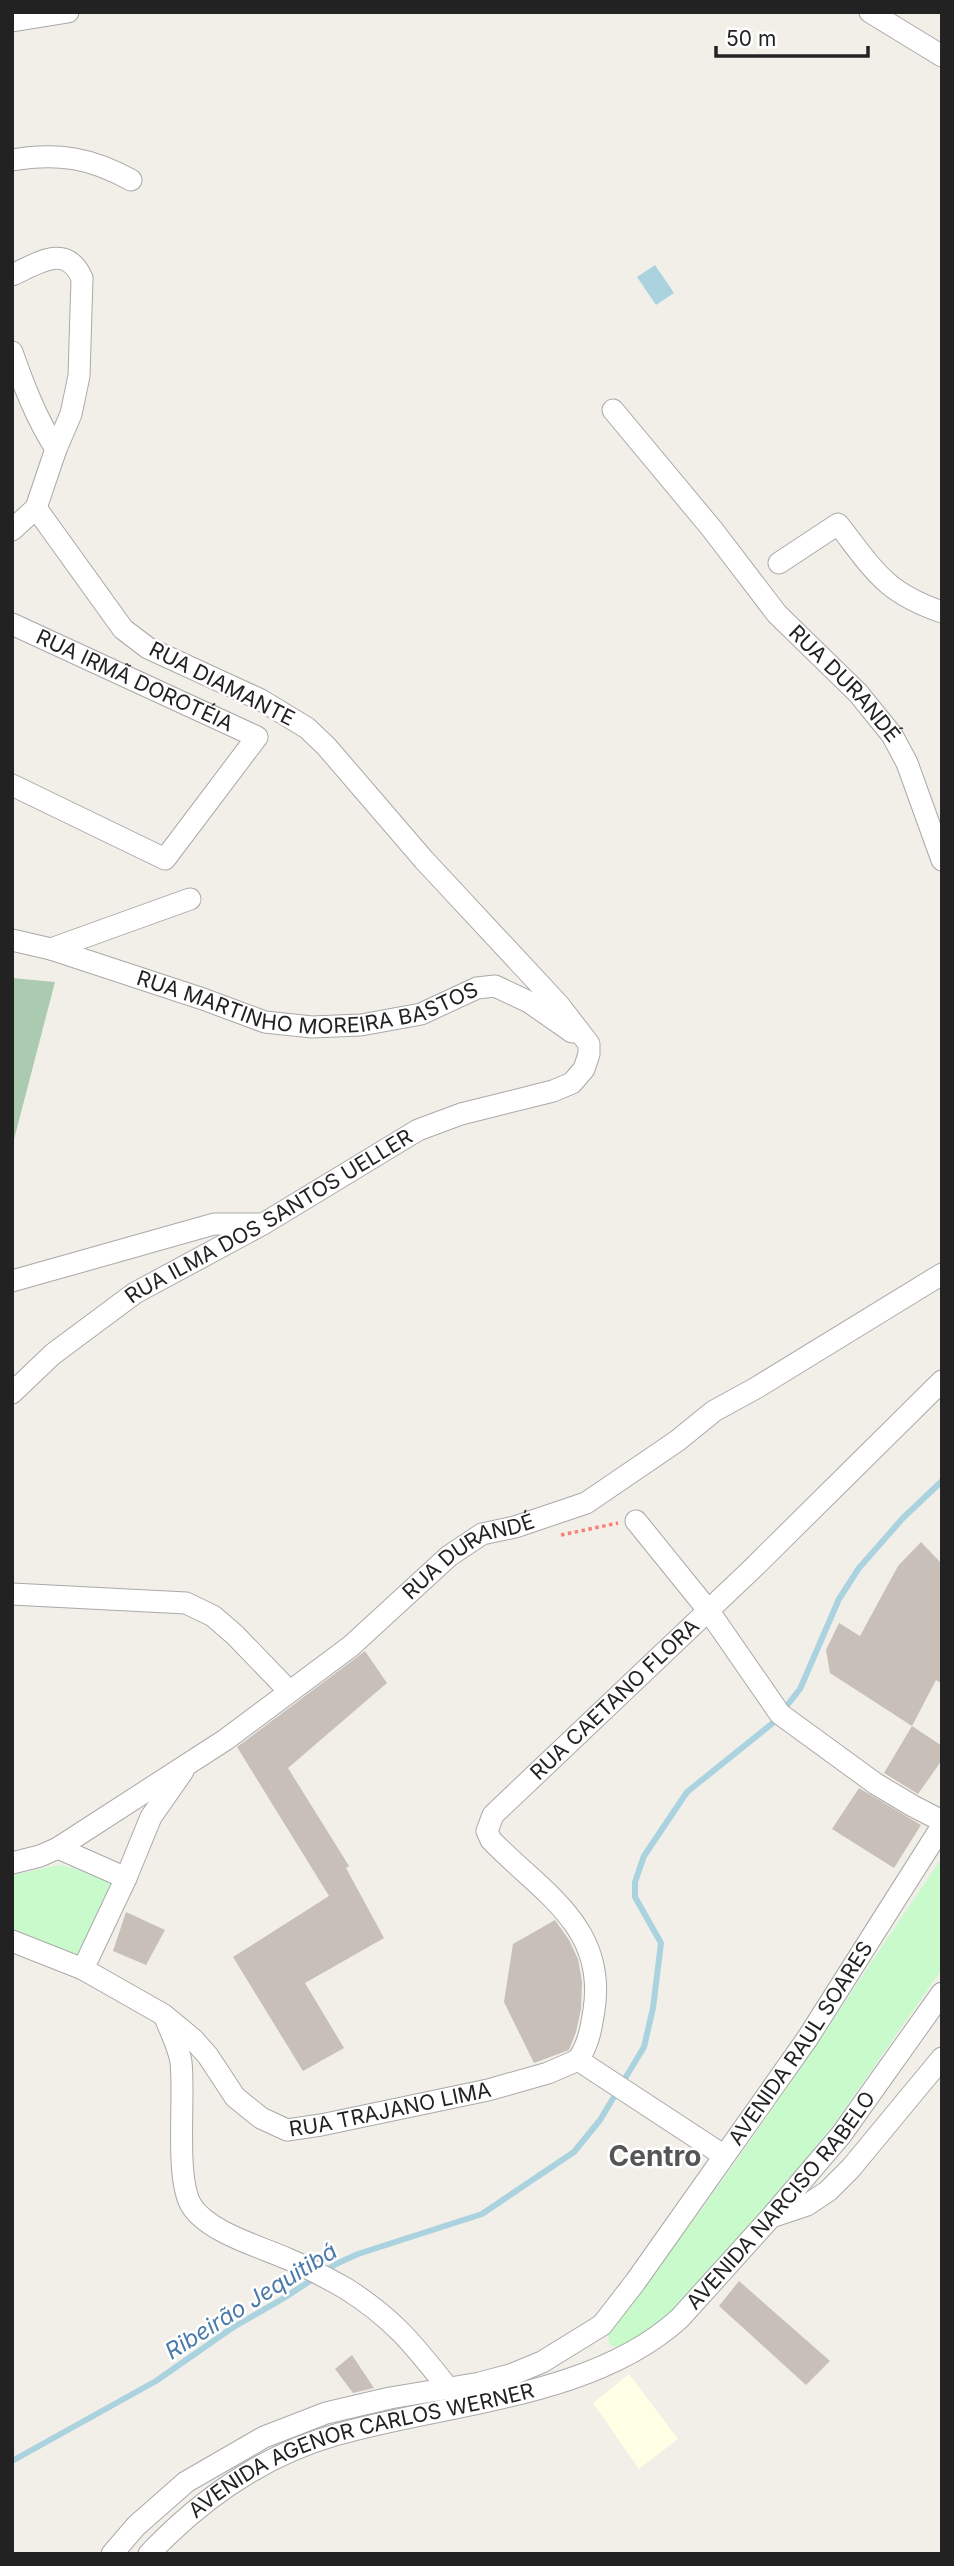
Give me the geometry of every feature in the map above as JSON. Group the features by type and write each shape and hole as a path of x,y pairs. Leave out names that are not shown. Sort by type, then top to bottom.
{"street":[{"path":"17,18 68,12"},
{"path":"870,12 942,56"},
{"path":"12,160 62,157 89,160 131,180"},
{"path":"12,275 49,259 65,258 75,264 82,278 79,376 71,414 36,508 12,530"},
{"path":"12,352 42,427 56,449"},
{"name":"RUA DURANDÉ","path":"613,410 712,529 777,614 858,693 892,735 907,763 942,860"},
{"name":"RUA DIAMANTE","path":"36,508 123,629 148,648 261,700 307,728 326,746 424,860 559,1005 589,1044"},
{"path":"779,563 838,524 873,571 892,589 914,603 942,612"},
{"name":"RUA IRMÃ DOROTÉIA","path":"12,624 257,737 165,859 12,785"},
{"path":"51,950 190,899"},
{"name":"RUA MARTINHO MOREIRA BASTOS","path":"12,940 203,999 265,1022 312,1027 361,1025 421,1014 477,988 495,986 529,1002 589,1044"},
{"name":"RUA ILMA DOS SANTOS UELLER","path":"12,1393 53,1354 135,1293 263,1224 418,1130 461,1114 553,1091 572,1083 584,1069 589,1044"},
{"path":"12,1281 214,1224 263,1224"},
{"name":"RUA DURANDÉ","path":"12,1863 58,1848 225,1740 351,1646 449,1556 482,1534 514,1527 586,1503 677,1441 713,1411 756,1388 942,1274"},
{"name":"RUA CAETANO FLORA","path":"584,2064 595,2001 594,1967 584,1938 573,1919 491,1840 487,1831 489,1822 493,1815 942,1381"},
{"path":"636,1521 708,1610 780,1714 876,1784 942,1823"},
{"path":"12,1594 186,1604 213,1616 289,1691"},
{"path":"83,1969 151,1817 186,1766"},
{"name":"AVENIDA RAUL SOARES","path":"449,2388 513,2374 542,2362 602,2325 814,2029 942,1823"},
{"path":"58,1848 126,1878"},
{"name":"RUA TRAJANO LIMA","path":"12,1941 83,1969 164,2015 193,2039 208,2056 235,2097 261,2118 287,2130 488,2090 584,2064"},
{"name":"AVENIDA NARCISO RABELO","path":"590,2371 625,2356 662,2334 680,2318 772,2217 841,2135 942,1993"},
{"path":"164,2015 181,2057 184,2171 191,2205 204,2220 237,2238 290,2259 344,2288 397,2325 449,2388 471,2403"},
{"path":"772,2217 807,2205 828,2191 851,2168 942,2058"},
{"path":"584,2064 723,2155"},
{"path":"602,2325 602,2344 611,2352 625,2356"},
{"name":"AVENIDA AGENOR CARLOS WERNER","path":"149,2554 184,2518 235,2479 276,2458 321,2440 389,2421 512,2395 590,2371"},
{"name":"AVENIDA AGENOR CARLOS WERNER","path":"112,2554 135,2526 186,2482 223,2458 264,2437 326,2413 449,2388"},
{"path":"168,2496 184,2518"}],"shaded area":[{"path":"12,978 55,982 12,1147"},
{"path":"629,2374 678,2439 639,2469 593,2403"}],"green space":[{"path":"942,1858 942,1969 835,2123 771,2203 660,2327 628,2351 610,2345 607,2330 696,2217 738,2158"},
{"path":"59,1865 115,1878 84,1958 12,1932 12,1875"}],"water":[{"path":"655,265 674,293 656,305 637,277"}],"building":[{"path":"921,1542 942,1564 942,1684 936,1680 912,1726 830,1673 826,1650 839,1623 860,1636 898,1566"},
{"path":"365,1651 387,1683 288,1768 349,1866 346,1868 384,1938 305,1983 344,2048 303,2071 233,1957 329,1896 237,1747"},
{"path":"912,1726 942,1746 942,1760 918,1794 884,1773"},
{"path":"859,1788 921,1825 894,1868 832,1829"},
{"path":"126,1912 165,1930 146,1965 113,1951"},
{"path":"555,1920 578,1959 582,1982 581,2009 569,2050 534,2063 504,2002 513,1944"},
{"path":"739,2281 830,2361 806,2385 719,2306"},
{"path":"352,2355 374,2388 353,2393 335,2369"}],"waterway":[{"name":"Ribeirão Jequitibá","path":"12,2461 156,2381 232,2328 336,2264 358,2254 482,2214 574,2152 600,2120 644,2047 653,2008 661,1943 635,1897 635,1882 644,1856 687,1792 774,1722 800,1689 839,1599 859,1568 903,1518 942,1481"}],"district":[{"name":"Centro","path":"655,2156"}]}
